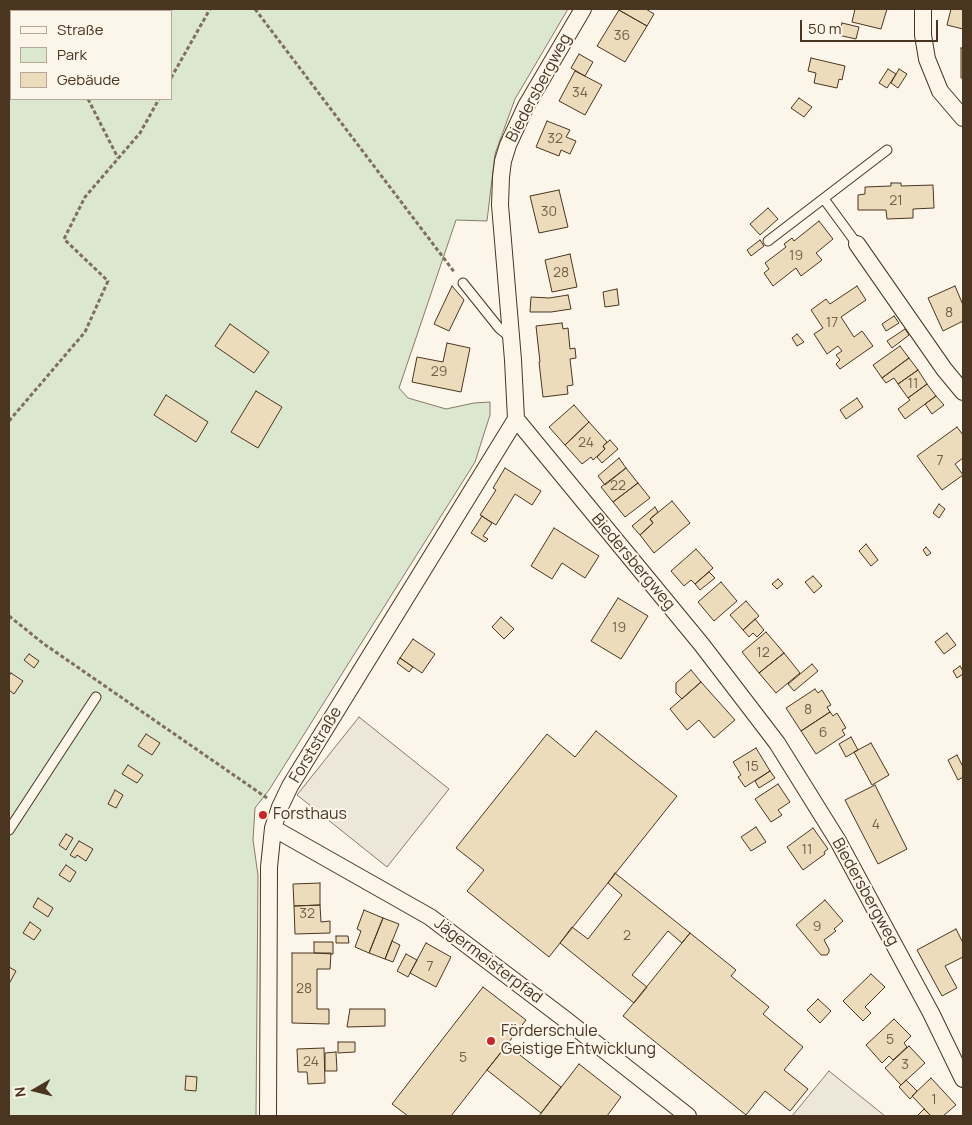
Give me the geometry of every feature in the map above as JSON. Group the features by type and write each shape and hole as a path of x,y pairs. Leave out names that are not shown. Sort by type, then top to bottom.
{"street":[{"name":"Biedersbergweg","path":"582,9 526,106 508,145 501,177 500,205 516,419 702,645 777,743 838,841 931,1013 963,1079"},
{"path":"924,9 923,35 927,59 940,91 963,118"},
{"path":"857,244 944,369 963,392"},
{"name":"Forststraße","path":"268,1116 269,866 273,828 280,807 290,786 516,419"},
{"name":"Jägermeisterpfad","path":"273,828 430,917 566,1020 688,1116"}],"lane":[{"path":"768,241 887,150"},
{"path":"824,199 857,244"},
{"path":"463,284 499,328 511,338"},
{"path":"9,830 96,697"}],"path":[{"path":"172,76 210,9"},
{"path":"255,9 463,284"},
{"path":"89,100 118,158"},
{"path":"9,421 85,332 108,281 64,239 85,197 140,133 158,100"},
{"path":"9,616 44,644 280,807"}],"green space":[{"path":"9,9 568,9 515,99 495,154 487,221 456,220 399,388 408,398 446,409 474,403 490,402 490,415 475,462 269,790 255,808 253,840 258,875 256,1116 9,1116"}],"shaded area":[{"path":"359,717 449,789 387,867 297,795"},
{"path":"829,1071 885,1116 792,1116"}],"building":[{"path":"617,9 646,9 654,14 647,26"},
{"path":"855,9 887,9 881,29 852,22"},
{"path":"951,9 963,9 963,29 947,25"},
{"path":"619,10 647,26 625,62 597,46"},
{"path":"842,23 859,27 856,39 838,35"},
{"path":"961,48 963,48 963,78 961,78"},
{"path":"579,54 593,62 585,76 571,68"},
{"path":"811,58 845,66 842,80 839,79 837,88 814,83 816,73 808,71"},
{"path":"888,69 896,74 887,88 879,83"},
{"path":"899,69 907,74 898,88 891,83"},
{"path":"575,71 602,85 585,115 559,101"},
{"path":"799,98 812,107 804,117 791,108"},
{"path":"547,121 570,130 566,137 576,141 570,154 561,150 559,156 536,147"},
{"path":"891,183 901,183 901,186 933,185 934,208 913,209 913,218 887,219 886,210 858,210 858,195 865,194 865,187 891,186"},
{"path":"559,190 568,227 539,233 530,196"},
{"path":"768,208 778,219 760,235 750,224"},
{"path":"819,221 833,239 816,253 822,260 801,276 796,268 773,286 764,273 769,269 765,263 786,247 784,244 792,238 794,241"},
{"path":"760,240 764,246 751,256 747,250"},
{"path":"570,254 577,287 552,292 545,260"},
{"path":"452,286 464,300 449,331 434,324"},
{"path":"857,286 866,300 841,317 854,337 862,331 873,346 840,369 836,364 840,360 836,355 842,351 838,346 827,354 814,334 823,328 811,310 826,299 830,304"},
{"path":"955,286 963,305 963,321 943,331 928,298"},
{"path":"617,289 619,305 605,307 603,292"},
{"path":"568,295 571,309 551,312 530,312 531,297 549,298"},
{"path":"894,316 899,323 886,331 882,324"},
{"path":"562,323 563,329 568,328 570,349 575,348 576,358 570,359 573,385 567,386 568,394 543,397 536,326"},
{"path":"230,324 269,352 254,373 215,346"},
{"path":"905,329 909,335 892,348 887,341"},
{"path":"797,334 804,342 797,346 792,338"},
{"path":"447,343 470,348 461,392 412,382 417,357 443,362"},
{"path":"900,346 909,358 882,378 873,365"},
{"path":"909,358 918,370 898,384 894,378 886,383 882,378"},
{"path":"918,370 927,384 908,398 898,384"},
{"path":"927,384 936,396 905,419 898,409 910,400 908,398"},
{"path":"256,391 282,407 258,448 231,432"},
{"path":"166,395 208,422 196,442 154,415"},
{"path":"936,396 944,405 932,414 925,404"},
{"path":"857,398 863,407 846,419 840,410"},
{"path":"574,405 589,422 565,445 549,427"},
{"path":"589,422 607,442 603,446 605,449 593,460 591,457 582,464 565,445"},
{"path":"957,427 963,435 963,458 955,464 963,475 942,490 917,456"},
{"path":"610,440 618,449 602,463 597,457 605,449 603,446"},
{"path":"619,458 626,468 605,485 598,476"},
{"path":"505,468 541,491 532,505 515,494 496,525 480,515 496,490 493,488"},
{"path":"626,468 638,483 613,502 601,487"},
{"path":"638,483 650,498 625,517 613,502"},
{"path":"672,501 690,523 654,553 640,535 653,523 650,519"},
{"path":"939,504 945,509 939,518 933,513"},
{"path":"655,507 658,512 650,519 653,523 640,535 632,526"},
{"path":"482,516 492,523 483,536 488,539 485,542 471,533"},
{"path":"554,528 599,556 585,578 562,563 552,579 531,566"},
{"path":"866,544 878,560 871,566 859,551"},
{"path":"926,547 931,553 927,556 923,550"},
{"path":"696,549 713,568 695,584 691,580 684,586 671,571"},
{"path":"709,572 715,578 700,590 695,584"},
{"path":"813,576 822,586 814,593 805,582"},
{"path":"778,579 783,584 777,589 772,584"},
{"path":"721,582 737,601 714,621 698,602"},
{"path":"618,598 648,616 621,659 591,641"},
{"path":"746,601 759,616 743,630 730,615"},
{"path":"501,617 514,629 504,639 492,627"},
{"path":"755,619 764,630 757,637 753,633 749,637 743,630"},
{"path":"766,632 784,653 759,673 742,652"},
{"path":"947,633 956,645 944,654 935,642"},
{"path":"413,639 435,654 422,673 400,658"},
{"path":"784,653 800,673 776,693 759,673"},
{"path":"29,654 39,661 34,668 24,660"},
{"path":"400,658 413,667 409,672 397,663"},
{"path":"812,664 818,671 794,691 788,684"},
{"path":"960,666 963,674 957,678 953,671"},
{"path":"691,670 701,682 682,699 676,693 676,683"},
{"path":"11,673 23,681 14,694 9,690 9,676"},
{"path":"701,682 735,720 714,738 699,720 687,730 670,709"},
{"path":"815,689 818,693 822,690 831,705 827,707 830,712 801,731 786,708"},
{"path":"830,712 833,716 837,713 846,728 842,730 845,735 816,754 801,731"},
{"path":"596,731 677,796 549,957 467,891 484,870 456,848 547,734 575,757"},
{"path":"146,734 160,743 152,755 138,746"},
{"path":"851,737 858,750 846,757 839,744"},
{"path":"871,743 889,775 872,785 854,752"},
{"path":"756,748 770,771 745,787 738,777 741,775 733,762"},
{"path":"957,755 963,767 963,777 958,780 948,760"},
{"path":"128,765 143,775 137,783 122,774"},
{"path":"770,771 775,778 759,788 755,781"},
{"path":"778,784 790,802 778,810 782,815 771,822 755,799"},
{"path":"875,785 907,849 878,864 845,800"},
{"path":"115,790 123,795 116,808 108,804"},
{"path":"756,827 766,842 751,851 741,837"},
{"path":"813,828 828,849 824,852 825,854 803,870 787,847"},
{"path":"66,834 73,838 66,850 59,845"},
{"path":"79,841 93,849 86,861 77,855 75,858 70,855"},
{"path":"66,865 76,872 70,882 59,875"},
{"path":"615,873 690,933 682,943 668,931 632,975 647,987 634,1003 560,943 572,927 588,939 622,895 608,883"},
{"path":"320,883 320,905 294,906 293,884"},
{"path":"38,898 53,908 48,917 33,907"},
{"path":"825,900 843,921 834,929 836,931 824,940 829,952 827,955 821,955 796,925"},
{"path":"320,905 321,922 330,921 330,933 295,934 294,906"},
{"path":"364,910 383,918 369,953 355,947 361,931 357,929"},
{"path":"383,918 399,924 385,959 369,953"},
{"path":"30,922 41,930 34,940 23,933"},
{"path":"956,929 963,943 963,957 945,966 957,988 942,996 917,950"},
{"path":"690,933 736,970 731,976 769,1007 763,1014 803,1047 784,1070 808,1089 790,1111 765,1091 746,1115 623,1016"},
{"path":"336,936 348,936 349,943 336,943"},
{"path":"392,941 400,945 393,962 385,959"},
{"path":"314,942 333,942 333,954 314,953"},
{"path":"426,943 451,957 436,987 410,973"},
{"path":"292,953 331,953 330,969 317,969 317,1009 329,1009 329,1024 292,1023"},
{"path":"406,954 417,960 408,977 397,971"},
{"path":"9,967 16,971 9,984"},
{"path":"871,974 885,987 865,1007 871,1013 863,1021 843,1001"},
{"path":"483,987 526,1020 451,1116 408,1116 392,1104"},
{"path":"818,999 831,1011 820,1023 807,1010"},
{"path":"350,1009 385,1009 385,1026 347,1027"},
{"path":"894,1019 911,1036 904,1043 907,1047 893,1060 889,1056 882,1063 866,1045"},
{"path":"338,1042 355,1042 355,1052 338,1053"},
{"path":"507,1045 561,1087 541,1113 487,1070"},
{"path":"909,1046 925,1063 901,1085 885,1068"},
{"path":"324,1048 325,1083 308,1084 307,1072 298,1072 297,1049"},
{"path":"336,1052 337,1071 325,1071 325,1053"},
{"path":"579,1064 621,1097 607,1116 539,1116"},
{"path":"186,1076 197,1077 196,1091 185,1090"},
{"path":"931,1078 956,1105 943,1116 931,1116 912,1096"},
{"path":"906,1080 917,1091 910,1099 899,1087"},
{"path":"924,1109 931,1116 917,1116"}],"place":[{"name":"Forsthaus","path":"263,815"},
{"name":"Förderschule Geistige Entwicklung","path":"491,1041"}]}
